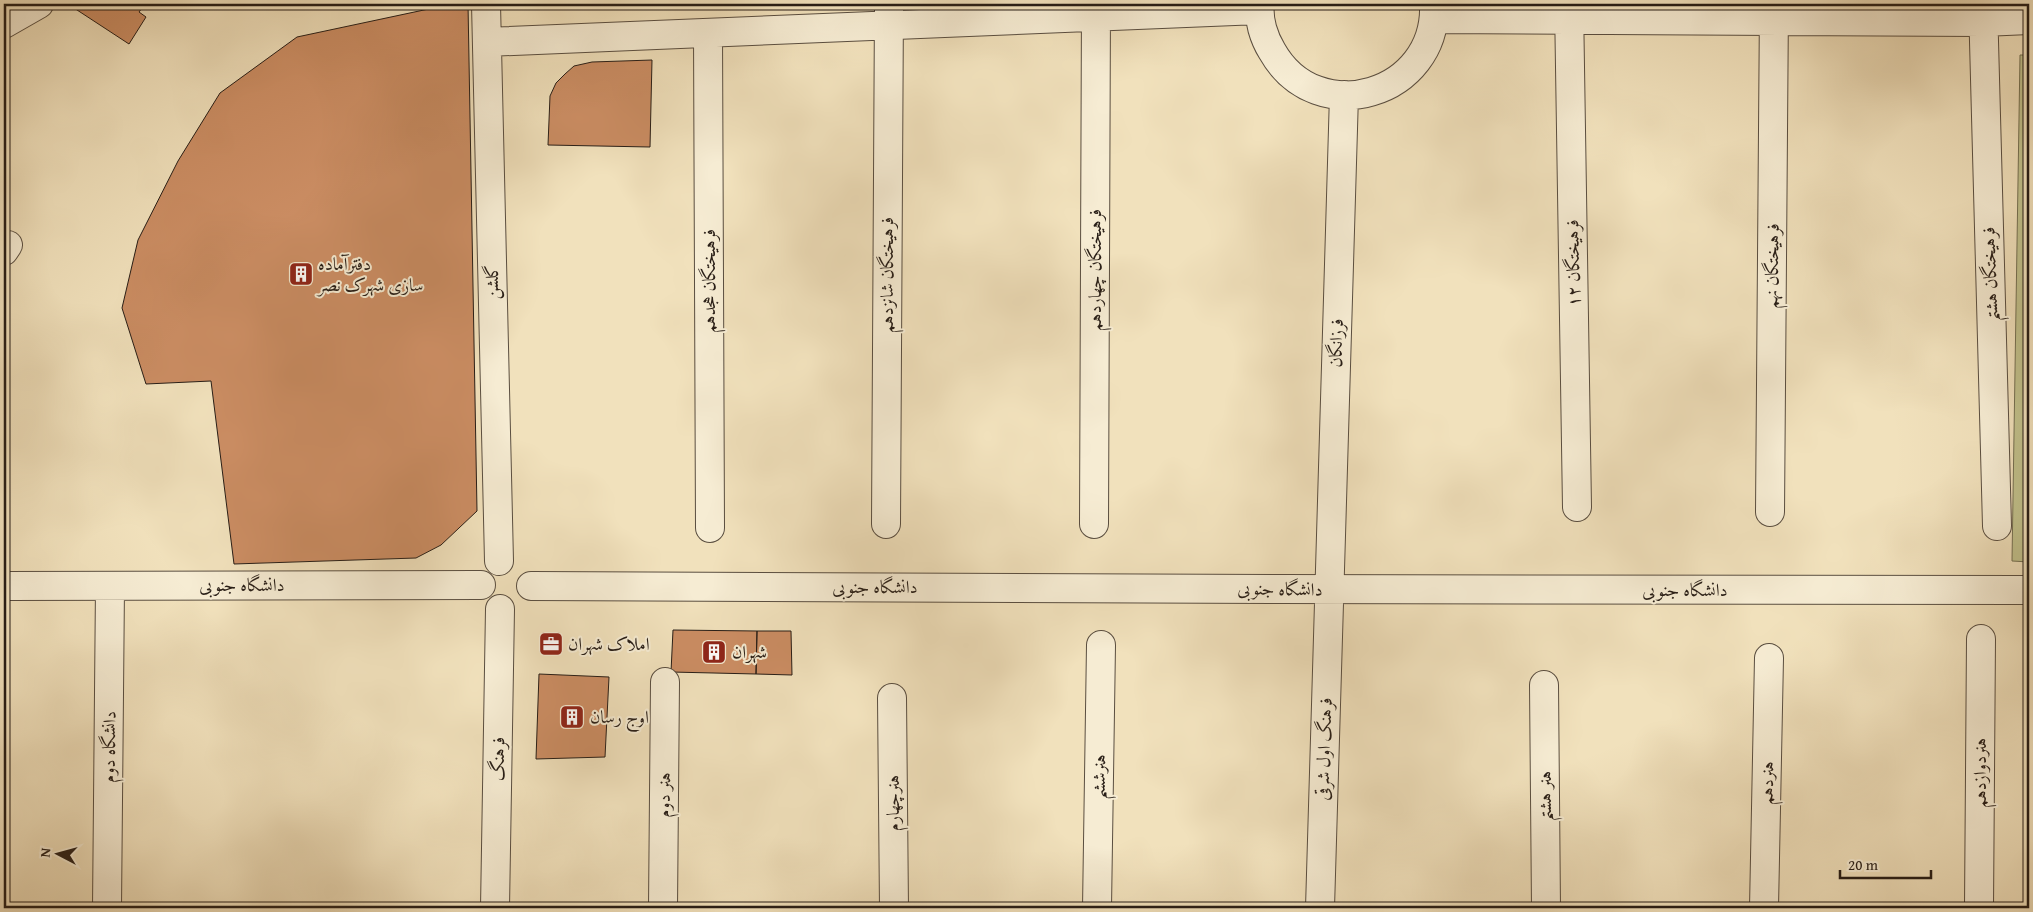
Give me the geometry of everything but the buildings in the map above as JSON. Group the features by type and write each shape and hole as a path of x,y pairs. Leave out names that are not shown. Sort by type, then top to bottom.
{"street":[{"path":"4,24 39,4"},
{"name":"گلشن","path":"486,4 499,561"},
{"path":"487,42 708,33 889,14 1260,7 1265,39 1279,64 1301,84 1328,94 1358,96 1386,88 1410,71 1427,46 1434,11 1983,13 2029,20"},
{"name":"فرهیختگان چهاردهم","path":"1094,524 1096,10"},
{"name":"فرهیختگان ۱۲","path":"1569,11 1577,507"},
{"name":"فرهیختگان نهم","path":"1770,512 1774,12"},
{"name":"فرهیختگان هشتم","path":"1983,13 1997,526"},
{"name":"فرهیختگان شانزدهم","path":"886,524 889,14"},
{"name":"فرهیختگان هجدهم","path":"708,33 710,528"},
{"name":"فرزانگان","path":"1328,590 1344,95"},
{"path":"499,561 517,562 530,576 531,586 529,593 521,605 507,610 492,606 486,601 480,585 486,570 499,561"},
{"name":"دانشگاه جنوبی","path":"4,586 480,585"},
{"name":"دانشگاه دوم","path":"107,908 110,586"},
{"name":"دانشگاه جنوبی","path":"531,586 1087,587 1328,590 2029,590"},
{"name":"فرهنگ اول شرقی","path":"1320,908 1328,590"},
{"name":"فرهنگ","path":"495,908 500,609"},
{"name":"هنردوازدهم","path":"1980,908 1981,639"},
{"name":"هنرششم","path":"1097,908 1101,645"},
{"name":"هنردهم","path":"1764,908 1769,658"},
{"name":"هنر دوم","path":"663,908 665,682"},
{"name":"هنر هشتم","path":"1544,685 1546,908"},
{"name":"هنرچهارم","path":"892,698 894,908"}],"green space":[{"path":"2020,55 2029,55 2029,562 2012,561"}],"place":[{"name":"دفترآماده سازی شهرک نصر","path":"301,274"},
{"name":"املاک شهران","path":"551,644"},
{"name":"شهران","path":"714,652"},
{"name":"اوج رسان","path":"572,717"}]}
